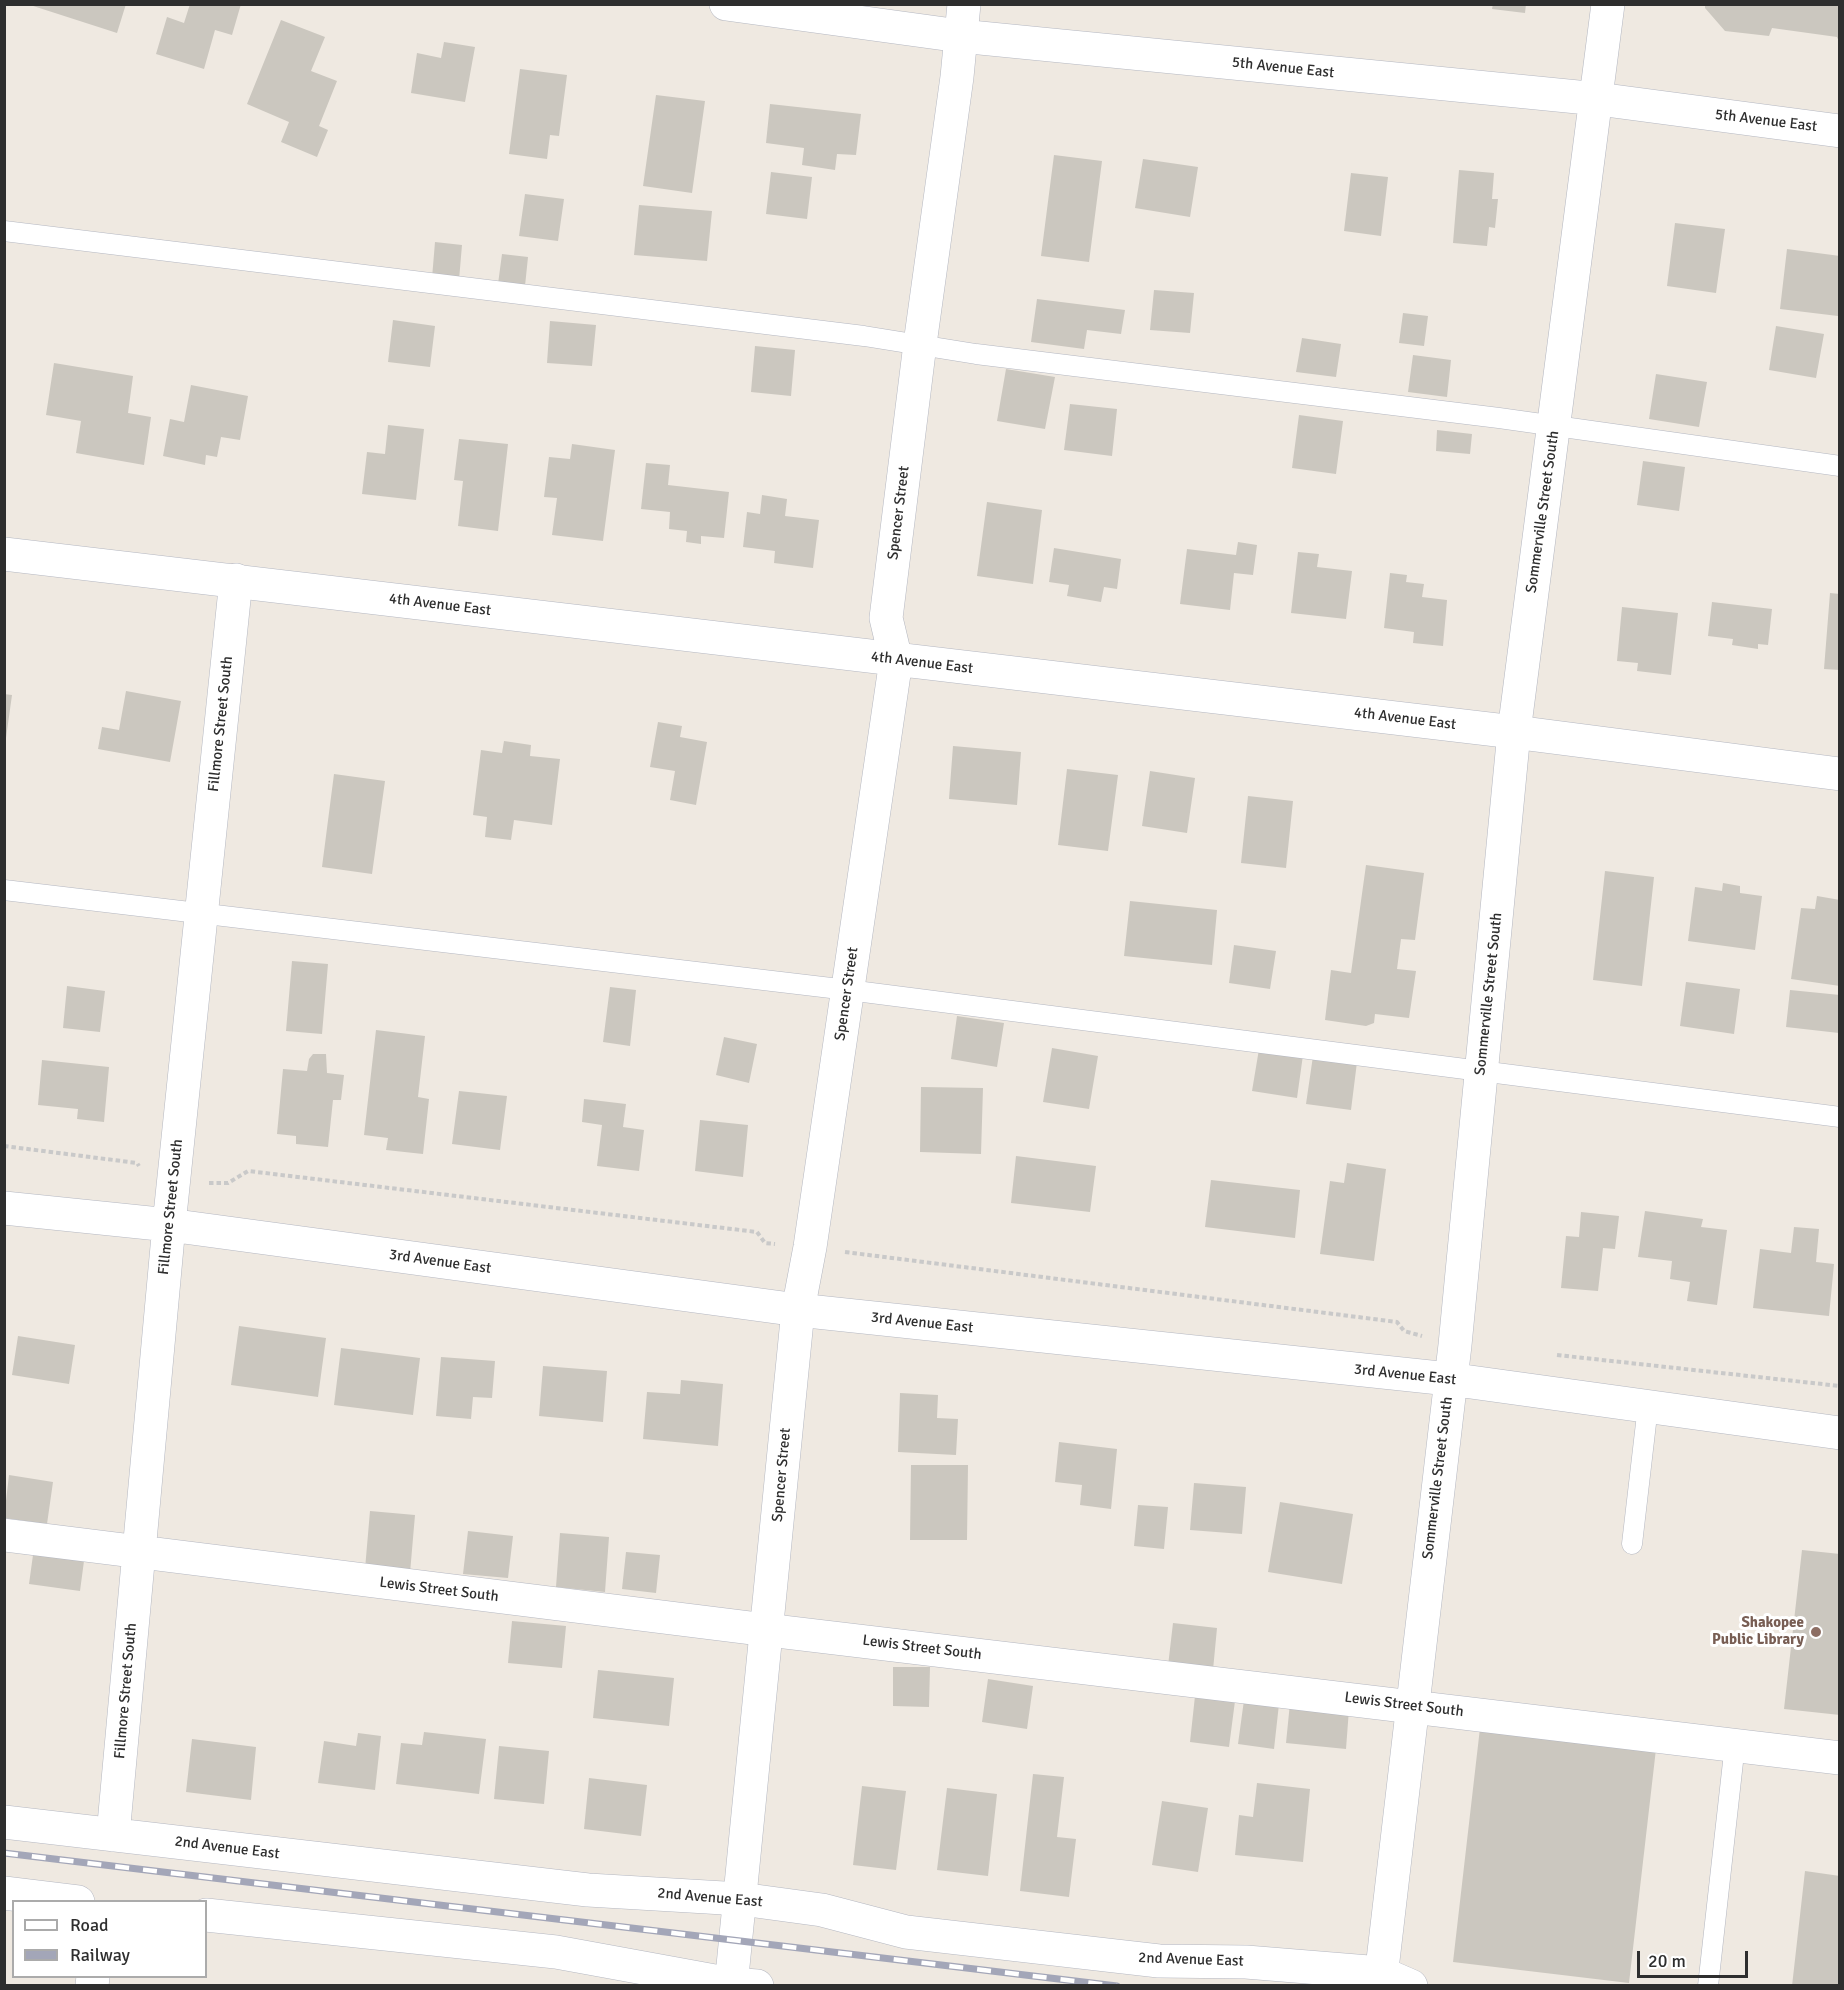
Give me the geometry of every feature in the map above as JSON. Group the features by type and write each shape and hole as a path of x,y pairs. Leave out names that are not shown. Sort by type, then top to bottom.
{"street":[{"name":"5th Avenue East","path":"726,4 962,20 1839,131"},
{"name":"Sommerville Street South","path":"1381,1979 1449,1379 1455,1345 1514,732 1598,99 1608,4"},
{"name":"Spencer Street","path":"740,1985 741,1899 798,1310 810,1247 896,660 886,618 920,344 957,77 962,20"},
{"name":"4th Avenue East","path":"4,554 1514,732 1839,774"},
{"name":"Fillmore Street South","path":"113,1835 169,1225 236,580"},
{"name":"3rd Avenue East","path":"4,1208 169,1225 798,1310 1449,1379 1839,1433"},
{"name":"Lewis Street South","path":"4,1535 767,1630 1839,1758"},
{"name":"2nd Avenue East","path":"4,1822 588,1890 741,1899 822,1911 906,1932 1148,1960 1246,1962 1381,1979 1411,1986"},
{"path":"4,1893 62,1900"},
{"path":"207,1915 556,1952 740,1985"}],"lane":[{"path":"4,231 920,344 976,354 1555,426 1839,466"},
{"path":"4,890 848,990 1839,1118"},
{"path":"1632,1545 1648,1406"},
{"path":"1708,1986 1735,1744"}],"path":[{"path":"4,1146 137,1163 149,1179 228,1183 248,1171 757,1232 765,1243 1396,1322 1404,1331 1455,1345"},
{"path":"1550,1354 1839,1386"}],"building":[{"path":"27,4 126,4 117,33"},
{"path":"190,4 241,4 232,35 215,30 204,69 156,54 167,17 184,23"},
{"path":"1493,4 1526,4 1525,13 1492,9"},
{"path":"1705,4 1840,4 1840,44 1837,37 1772,28 1769,36 1725,31 1705,8"},
{"path":"281,20 325,37 311,71 337,81 319,126 328,130 317,157 281,142 289,122 247,104"},
{"path":"444,42 475,47 465,102 411,93 417,53 441,58"},
{"path":"520,69 567,75 559,136 550,135 547,159 509,154"},
{"path":"656,95 705,101 692,193 643,186"},
{"path":"770,104 861,114 856,155 837,154 835,170 802,165 804,148 766,143"},
{"path":"1054,155 1102,161 1089,262 1041,256"},
{"path":"1143,159 1198,167 1190,217 1135,208"},
{"path":"1459,170 1494,173 1492,199 1498,199 1495,228 1489,227 1487,246 1453,243"},
{"path":"771,172 812,177 807,219 766,214"},
{"path":"1351,173 1388,177 1381,236 1344,231"},
{"path":"525,194 564,199 558,241 519,236"},
{"path":"639,205 712,211 707,261 634,255"},
{"path":"1675,223 1725,229 1716,293 1667,286"},
{"path":"435,242 462,245 459,280 432,278"},
{"path":"1787,249 1840,256 1838,316 1780,309"},
{"path":"502,254 528,257 525,286 498,284"},
{"path":"1154,290 1194,293 1190,333 1150,330"},
{"path":"1037,299 1125,310 1121,334 1087,330 1084,349 1031,342"},
{"path":"1403,313 1428,316 1424,346 1399,343"},
{"path":"393,320 435,326 430,367 388,362"},
{"path":"550,321 596,325 592,366 547,363"},
{"path":"1776,326 1824,334 1816,378 1769,370"},
{"path":"1302,338 1341,344 1336,377 1296,372"},
{"path":"755,346 795,350 791,396 751,392"},
{"path":"1413,355 1451,360 1447,397 1408,392"},
{"path":"54,363 133,376 128,413 151,417 144,465 76,453 81,421 46,415"},
{"path":"1006,369 1055,377 1045,429 997,421"},
{"path":"1656,374 1707,382 1699,427 1649,419"},
{"path":"191,385 248,396 240,440 221,437 217,457 206,455 205,465 163,456 170,419 184,422"},
{"path":"1070,404 1117,409 1112,456 1064,450"},
{"path":"1299,415 1343,421 1336,474 1292,468"},
{"path":"388,425 424,429 416,500 362,494 367,452 385,454"},
{"path":"1437,430 1472,434 1470,454 1436,451"},
{"path":"459,439 508,444 498,531 458,526 463,481 454,480"},
{"path":"572,444 615,450 603,541 552,535 557,498 544,497 549,457 570,459"},
{"path":"1643,461 1685,467 1679,511 1637,505"},
{"path":"646,463 670,465 668,485 729,492 724,538 701,536 701,544 686,542 687,531 669,529 670,512 641,509"},
{"path":"762,495 787,499 785,516 819,520 813,568 774,563 775,551 743,547 747,512 760,514"},
{"path":"987,502 1042,510 1033,584 977,576"},
{"path":"1238,542 1257,545 1253,575 1234,573 1230,610 1180,604 1187,549 1236,555"},
{"path":"1054,548 1121,559 1117,589 1104,587 1101,602 1067,596 1069,585 1049,582"},
{"path":"1298,552 1319,554 1317,567 1352,571 1346,619 1291,613"},
{"path":"1390,573 1407,575 1406,582 1424,584 1422,597 1447,600 1443,646 1413,643 1414,632 1384,628"},
{"path":"1830,593 1840,594 1840,670 1824,669"},
{"path":"1712,602 1772,609 1768,645 1758,644 1758,649 1732,645 1733,639 1708,636"},
{"path":"1622,607 1678,613 1671,675 1637,671 1638,663 1617,661"},
{"path":"126,691 181,701 170,762 98,749 102,727 119,730"},
{"path":"4,694 12,695 6,738 4,738"},
{"path":"658,722 682,726 680,737 707,742 696,805 670,800 675,771 650,767"},
{"path":"504,741 531,745 530,756 560,759 552,825 514,820 511,840 485,837 487,817 473,815 481,750 502,753"},
{"path":"953,746 1021,752 1017,805 949,799"},
{"path":"1067,769 1118,775 1108,851 1058,845"},
{"path":"1150,771 1195,778 1187,833 1142,826"},
{"path":"334,774 385,781 372,874 322,867"},
{"path":"1248,796 1293,801 1286,868 1241,863"},
{"path":"1366,865 1424,873 1415,940 1401,939 1397,969 1416,971 1409,1018 1375,1014 1374,1023 1366,1026 1325,1020 1331,970 1351,973"},
{"path":"1605,871 1654,877 1642,986 1593,980"},
{"path":"1723,883 1740,886 1740,893 1762,896 1755,950 1688,941 1695,887 1722,891"},
{"path":"1817,896 1840,900 1840,986 1791,979 1801,908 1815,909"},
{"path":"1130,901 1217,910 1212,965 1124,956"},
{"path":"1234,945 1276,951 1270,989 1229,983"},
{"path":"292,961 328,964 322,1034 286,1031"},
{"path":"1686,982 1740,989 1734,1034 1680,1026"},
{"path":"67,986 105,991 100,1032 63,1028"},
{"path":"610,987 636,990 630,1046 603,1042"},
{"path":"1790,990 1840,995 1839,1033 1786,1027"},
{"path":"957,1016 1004,1023 997,1067 951,1059"},
{"path":"376,1030 425,1036 418,1097 429,1099 423,1154 386,1150 388,1138 364,1135"},
{"path":"724,1037 757,1044 749,1083 716,1075"},
{"path":"1052,1048 1098,1056 1089,1109 1043,1102"},
{"path":"1259,1049 1303,1055 1297,1098 1252,1091"},
{"path":"313,1054 326,1054 327,1073 344,1075 341,1100 333,1100 328,1147 296,1144 296,1136 277,1134 283,1069 307,1071 309,1059"},
{"path":"1313,1056 1357,1062 1351,1110 1306,1104"},
{"path":"42,1060 109,1067 104,1122 77,1119 78,1109 38,1105"},
{"path":"921,1087 983,1088 981,1154 920,1152"},
{"path":"459,1091 507,1096 500,1150 452,1144"},
{"path":"584,1099 626,1104 623,1127 644,1130 639,1171 597,1166 602,1125 582,1122"},
{"path":"700,1120 748,1125 743,1177 695,1171"},
{"path":"1016,1156 1096,1166 1090,1212 1011,1203"},
{"path":"1347,1163 1386,1169 1374,1261 1320,1254 1330,1181 1344,1183"},
{"path":"1211,1180 1300,1190 1295,1238 1205,1227"},
{"path":"1645,1211 1703,1219 1701,1227 1727,1230 1717,1305 1687,1301 1690,1282 1670,1279 1672,1261 1638,1257"},
{"path":"1581,1212 1619,1216 1615,1249 1603,1248 1598,1291 1561,1288 1566,1236 1579,1237"},
{"path":"1794,1227 1819,1229 1816,1262 1834,1264 1829,1316 1753,1308 1760,1249 1791,1253"},
{"path":"239,1326 326,1338 318,1397 231,1385"},
{"path":"18,1336 75,1345 69,1384 12,1375"},
{"path":"341,1348 420,1358 413,1415 334,1405"},
{"path":"441,1357 495,1361 492,1398 473,1397 471,1419 436,1416"},
{"path":"543,1366 607,1371 603,1422 539,1416"},
{"path":"681,1380 723,1384 718,1446 643,1439 647,1392 680,1394"},
{"path":"900,1393 938,1395 937,1418 958,1419 956,1455 898,1452"},
{"path":"1059,1442 1117,1449 1111,1509 1080,1505 1082,1485 1055,1482"},
{"path":"911,1465 968,1465 967,1540 910,1540"},
{"path":"9,1475 53,1482 47,1524 4,1518"},
{"path":"1194,1483 1246,1487 1242,1534 1190,1530"},
{"path":"1280,1502 1353,1514 1342,1584 1268,1572"},
{"path":"1138,1505 1168,1507 1164,1549 1134,1546"},
{"path":"370,1511 415,1515 410,1573 365,1569"},
{"path":"468,1531 513,1536 508,1578 463,1574"},
{"path":"560,1533 609,1537 605,1592 556,1587"},
{"name":"Shakopee Public Library","path":"1802,1550 1840,1554 1840,1715 1784,1709"},
{"path":"626,1552 660,1555 656,1593 622,1589"},
{"path":"33,1555 84,1561 80,1591 29,1584"},
{"path":"512,1621 566,1626 562,1668 508,1663"},
{"path":"1173,1623 1217,1628 1213,1670 1168,1666"},
{"path":"893,1667 930,1667 929,1707 893,1706"},
{"path":"598,1670 674,1678 669,1726 593,1718"},
{"path":"988,1679 1033,1686 1027,1729 982,1722"},
{"path":"1195,1696 1235,1701 1229,1747 1190,1742"},
{"path":"1244,1700 1279,1704 1274,1749 1238,1744"},
{"path":"1290,1703 1349,1709 1346,1749 1286,1743"},
{"path":"1480,1728 1656,1749 1629,1983 1453,1962"},
{"path":"424,1732 486,1739 479,1794 396,1784 401,1743 422,1745"},
{"path":"358,1733 381,1736 375,1790 318,1783 324,1741 356,1746"},
{"path":"192,1739 256,1747 251,1800 186,1792"},
{"path":"499,1746 549,1751 544,1804 494,1799"},
{"path":"1033,1774 1064,1777 1057,1837 1076,1839 1069,1897 1020,1891"},
{"path":"589,1778 647,1785 641,1836 584,1829"},
{"path":"1257,1783 1310,1789 1303,1862 1235,1855 1239,1815 1253,1817"},
{"path":"862,1786 906,1791 896,1870 853,1865"},
{"path":"947,1788 997,1794 988,1876 937,1870"},
{"path":"1162,1801 1208,1808 1198,1872 1152,1865"},
{"path":"1805,1871 1840,1876 1840,1986 1792,1986"}],"railway":[{"path":"4,1853 1117,1986"}],"place":[{"name":"Shakopee Public Library","path":"1816,1632"}]}
